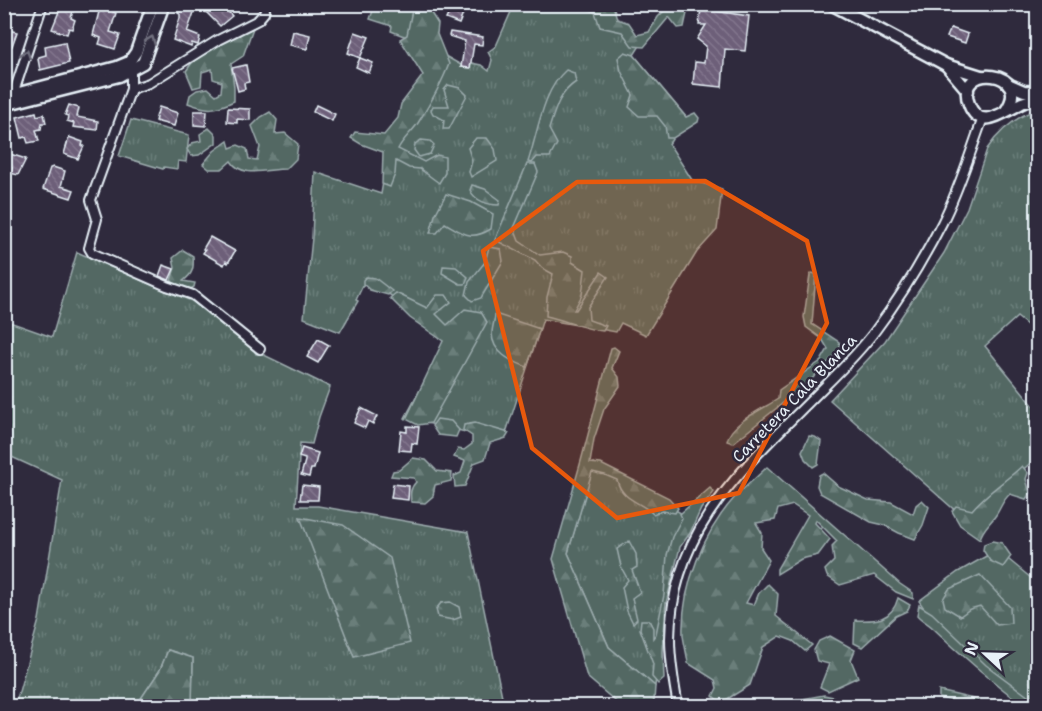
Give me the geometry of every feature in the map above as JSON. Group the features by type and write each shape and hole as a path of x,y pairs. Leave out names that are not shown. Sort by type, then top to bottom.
{"main road":[{"path":"8,100 119,76 130,66 153,4"},
{"path":"130,66 143,63 164,4"},
{"path":"831,4 946,65 981,76 994,75 1024,91 1038,92"},
{"path":"946,65 968,91"},
{"path":"981,76 971,85 967,98 972,111 983,118 991,119 1038,98"},
{"path":"1005,112 1011,99 1008,84"}],"street":[{"path":"4,122 8,100 43,4"},
{"path":"131,89 149,84 218,40 258,20 264,13 266,4"},
{"path":"130,66 131,89 91,200 96,219 89,248 92,253 193,295 260,349"},
{"name":"Carretera Cala Blanca","path":"678,706 671,664 671,613 680,572 698,530 715,503 734,481 854,356 874,332 942,224 983,118"}],"highlighted area":[{"path":"705,181 807,241 827,323 739,493 617,518 532,448 483,251 577,182"}],"green space":[{"path":"375,5 419,5 438,52 461,67 470,68 471,63 481,65 489,71 492,60 488,52 496,46 514,5 602,5 641,44 634,55 686,117 669,144 692,180 722,189 717,230 697,252 646,335 621,323 616,332 543,319 505,436 470,433 405,418 449,336 387,293 365,281 356,300 358,301 340,332 304,318 312,238 315,172 381,194 389,147 437,67 409,38 391,31 392,26 370,19"},
{"path":"413,5 432,5 431,13 438,24 437,34 449,64 427,109 398,149 424,162 437,155 445,157 445,173 439,183 420,169 409,168 396,161 395,174 390,187 382,184 383,152 351,138 355,132 384,135 398,118 401,104 423,75 400,39 407,35"},
{"path":"586,5 613,5 617,19 629,23 637,35 649,32 658,17 670,5 692,5 685,7 687,13 684,27 678,28 669,17 644,47 632,46 622,32 600,27 595,12 587,9"},
{"path":"253,28 243,56 231,64 234,101 211,108 188,103 190,95 197,90 208,88 216,95 221,92 222,82 213,79 212,69 202,72 201,86 193,88 186,71 192,63 207,50"},
{"path":"625,52 634,55 686,117 695,113 699,118 698,122 673,138 667,138 665,126 657,116 639,116 629,107 633,95 621,71 618,58"},
{"path":"566,70 574,73 576,82 565,91 549,129 557,144 550,157 537,157 532,163 528,162 546,101 551,89"},
{"path":"448,85 460,88 467,95 449,129 443,129 444,120 433,114 431,110 433,106 449,106 444,90"},
{"path":"1037,109 1037,333 1017,317 985,346 1037,410 1037,433 1030,441 1037,449 1037,457 967,521 830,400 885,341 944,253 967,208 987,149 1009,125"},
{"path":"270,112 277,120 275,134 285,133 298,144 296,159 286,169 255,172 242,170 231,161 222,169 209,169 203,164 214,151 228,141 230,148 238,145 247,149 249,159 257,160 260,147 252,126"},
{"path":"131,120 189,135 186,162 178,161 177,169 164,167 163,169 119,156"},
{"path":"209,128 216,135 216,143 199,155 191,156 187,149 192,143 201,141 200,134"},
{"path":"476,138 487,138 495,149 497,161 471,177 469,172 472,161 468,148"},
{"path":"421,140 430,141 434,145 430,154 419,157 414,150 415,144"},
{"path":"527,164 535,164 538,172 514,228 519,241 540,255 563,252 572,256 572,262 585,270 582,295 574,310 601,272 608,277 588,307 589,320 606,326 603,331 546,316 547,297 553,274 542,268 535,260 495,240"},
{"path":"472,185 485,189 500,200 499,205 478,200 470,190"},
{"path":"446,194 471,202 493,214 491,229 478,235 468,235 445,223 437,233 430,233 435,215"},
{"path":"489,247 501,249 503,261 481,298 472,301 466,295 469,282 485,262"},
{"path":"183,250 193,256 192,270 183,281 195,283 194,287 187,291 177,287 171,280 175,268 173,258"},
{"path":"77,252 192,301 253,347 256,354 262,354 330,387 312,444 300,443 296,506 318,506 468,532 504,706 192,706 193,658 168,650 160,670 136,706 15,706 39,620 62,480 5,454 4,320 52,337"},
{"path":"443,266 456,267 468,277 465,284 460,284 442,273"},
{"path":"812,273 816,274 812,324 839,342 841,349 808,383 733,443 727,441 729,434 740,422 778,399 779,390 821,361 828,349 822,339 806,327 804,317"},
{"path":"366,277 375,278 392,291 388,295 370,290 363,284"},
{"path":"396,293 427,308 437,295 446,295 451,302 436,314 447,325 465,309 481,312 487,322 431,423 418,425 406,419 443,341 410,318 390,298"},
{"path":"495,314 540,329 527,367 509,359 495,346 492,333"},
{"path":"614,347 619,351 612,368 619,377 620,386 604,409 594,439 590,463 601,464 669,498 678,508 675,513 662,511 653,514 628,497 617,480 592,472 568,553 609,647 655,686 654,701 646,706 621,706 587,677 553,559 611,348"},
{"path":"437,419 451,421 459,430 456,437 438,435 432,426"},
{"path":"475,423 509,433 506,438 490,443 485,459 474,463 465,486 455,487 454,476 461,473 465,461 454,457 458,449 464,450 472,444 472,436 463,430 464,425"},
{"path":"809,436 821,441 818,464 813,467 805,459 802,451"},
{"path":"413,458 426,460 437,471 452,473 451,481 435,485 433,496 425,503 411,502 411,491 416,482 414,478 391,476 393,471 399,470"},
{"path":"594,463 686,516 672,543 655,686 609,647 568,553"},
{"path":"1022,466 1028,473 1026,479 1030,493 1026,499 1010,494 980,539 960,525 952,511 956,506 972,510"},
{"path":"767,467 913,593 913,599 896,592 874,575 840,585 827,576 825,570 834,561 832,546 837,541 816,520 815,523 830,539 818,555 801,559 777,574 777,569 808,515 793,505 778,509 775,520 756,523 762,533 761,548 769,560 746,603 754,605 759,593 768,584 778,594 776,616 812,645 805,651 793,641 780,636 763,647 750,685 721,703 713,696 717,688 715,680 688,663 683,635 686,598 697,561 714,526 736,496"},
{"path":"823,473 838,486 868,500 891,502 913,514 916,505 922,500 929,507 915,539 884,525 871,522 820,493 817,486 819,475"},
{"path":"710,488 714,492 701,509 690,533 680,547 666,603 664,679 658,684 652,677 653,664 640,629 641,620 649,620 653,628 653,638 656,634 664,595 667,555 672,537 682,518 680,514"},
{"path":"300,517 343,525 390,558 410,643 354,657"},
{"path":"629,541 636,554 637,567 632,570 640,592 632,598 637,619 633,623 627,611 622,587 628,580 621,567 617,549"},
{"path":"992,541 1002,543 1011,556 1003,567 990,561 983,550 984,544"},
{"path":"997,550 1037,583 1037,706 1028,706 934,623 919,601 958,572"},
{"path":"980,575 1010,607 1011,623 997,625 980,606 960,616 945,607 943,599 949,589"},
{"path":"898,598 910,605 907,611 896,616 862,647 854,643 855,620 882,618 892,611"},
{"path":"450,602 459,607 461,617 453,620 438,617 436,609 441,603"},
{"path":"919,605 932,613 986,665 1033,700 1037,706 1024,706 978,669 917,615"},
{"path":"830,636 855,650 851,660 858,677 828,691 820,687 829,664 817,661 814,650 819,641"},
{"path":"168,650 193,658 192,706 136,706 160,670"},
{"path":"939,691 978,700 978,703 963,703 939,698"},
{"path":"824,695 833,697 836,706 783,706 797,700"}],"building":[{"path":"62,4 75,4 71,18 75,20 72,29 69,28 67,34 52,29"},
{"path":"101,4 115,4 113,12 116,13 110,32 120,35 115,49 99,44 101,38 93,35"},
{"path":"181,4 197,4 187,32 200,37 198,45 192,43 191,47 173,40 180,18 178,13"},
{"path":"198,4 222,4 232,16 220,26"},
{"path":"447,4 467,4 459,24 446,19 448,15 444,13"},
{"path":"701,9 749,16 745,51 725,49 722,87 693,84 695,62 704,63 706,46 697,39 706,25 699,25"},
{"path":"951,28 968,34 965,43 947,37"},
{"path":"4,29 17,32 12,46 4,43"},
{"path":"293,31 310,35 307,49 290,45"},
{"path":"355,32 369,37 360,58 348,53"},
{"path":"450,32 483,37 482,45 474,44 470,68 461,67 465,41 449,36"},
{"path":"65,42 69,63 40,70 38,59 46,55 45,46"},
{"path":"360,58 373,63 369,73 356,67"},
{"path":"246,65 249,82 244,83 245,89 238,91 232,68"},
{"path":"69,105 79,108 77,117 98,121 97,130 73,127 74,123 67,121 68,116 65,115"},
{"path":"316,105 335,114 332,121 313,112"},
{"path":"159,107 178,113 174,126 155,121"},
{"path":"228,108 250,109 250,120 237,119 237,123 227,122"},
{"path":"194,111 207,111 206,126 194,125"},
{"path":"36,112 37,116 44,114 46,123 42,123 41,129 36,130 39,141 28,143 26,137 22,138 17,117"},
{"path":"69,137 83,142 82,146 84,146 78,159 64,154"},
{"path":"10,154 26,159 18,175 10,173 12,168 6,166"},
{"path":"50,168 65,171 61,186 74,190 71,198 43,189"},
{"path":"210,237 235,251 228,263 226,261 224,265 203,253"},
{"path":"163,265 174,269 169,280 159,276"},
{"path":"318,339 329,345 318,363 307,357"},
{"path":"361,408 377,416 373,424 368,421 365,428 354,423"},
{"path":"407,426 419,427 417,444 412,443 411,451 399,450 401,431 407,432"},
{"path":"302,448 318,453 314,469 311,469 309,477 301,475 305,461 299,457"},
{"path":"393,484 409,486 408,500 391,498"},
{"path":"302,485 319,487 318,500 300,500"}]}
